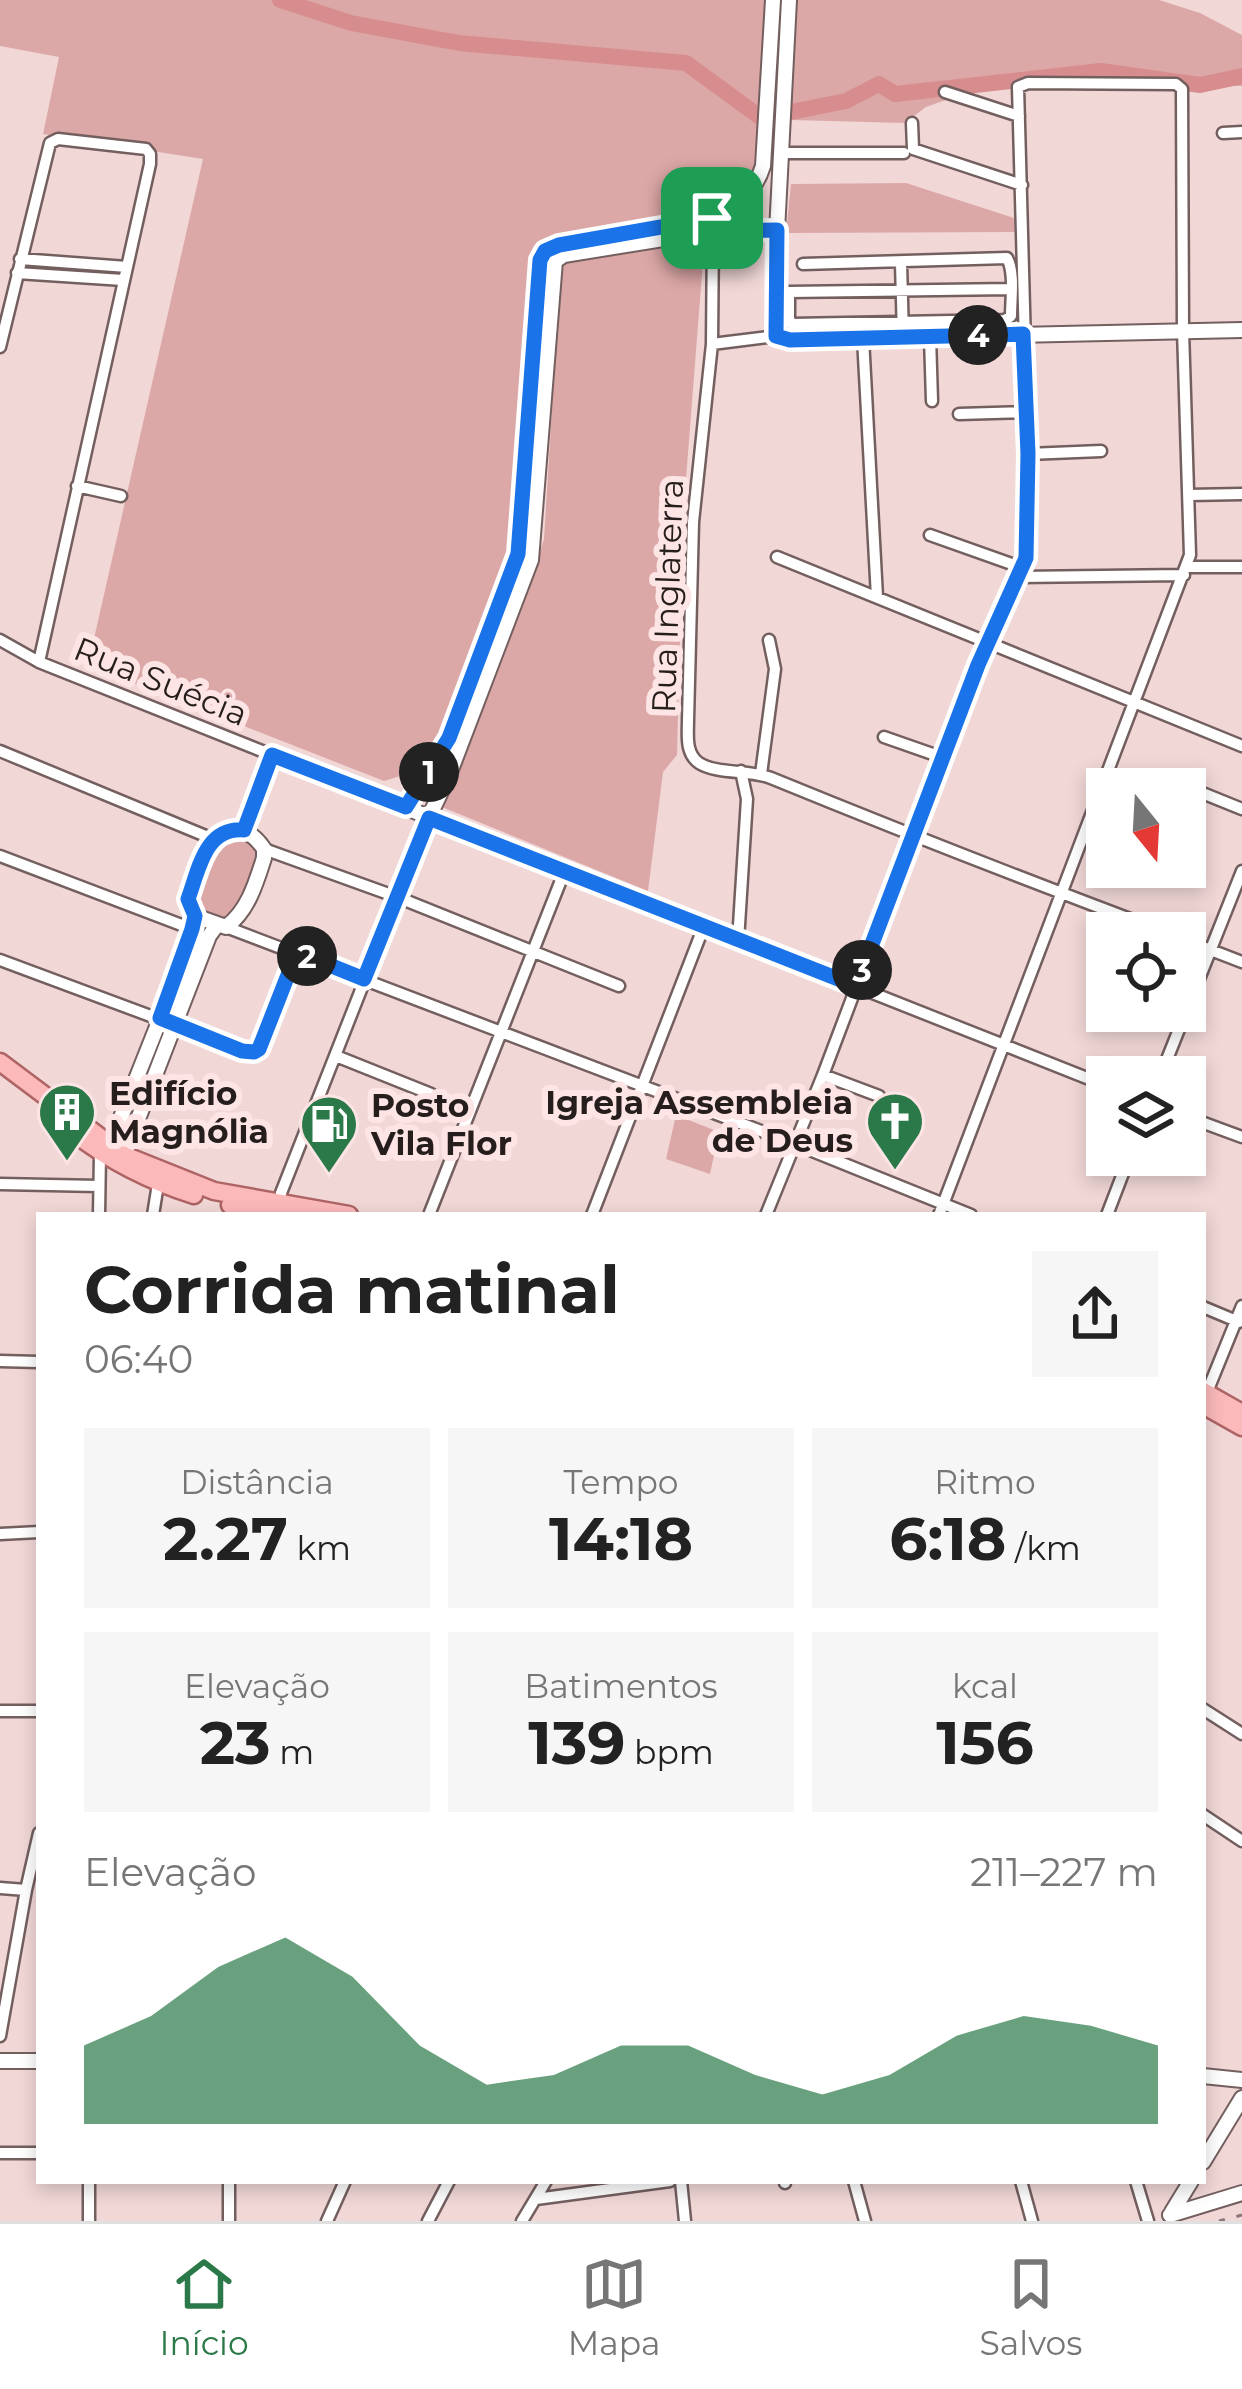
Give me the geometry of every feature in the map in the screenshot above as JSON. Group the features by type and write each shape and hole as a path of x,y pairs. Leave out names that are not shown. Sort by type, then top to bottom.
{"main road":[{"path":"0,1062 112,1151 279,1212"},
{"path":"0,1076 158,1184 233,1206 279,1212"},
{"path":"1206,1399 1242,1413"},
{"path":"1206,1399 1242,1426"}],"street":[{"path":"712,225 745,197 763,166 773,0"},
{"path":"776,336 789,0"},
{"path":"0,856 297,952 795,1144 941,1210 1190,555 1182,95 1177,84 1023,83 1018,87 1028,547 1021,572 989,641 823,1075 795,1144 767,1212"},
{"path":"945,92 1019,116"},
{"path":"912,123 913,149 1022,185"},
{"path":"1223,133 1242,132"},
{"path":"0,346 50,142 146,149 150,154 39,662"},
{"path":"781,153 904,153"},
{"path":"406,807 449,738 514,570 552,266 564,255 712,225 777,230"},
{"name":"Rua Inglaterra","path":"712,225 712,344 693,522 689,749 698,762 761,774 1112,912"},
{"path":"803,264 1007,258 1011,263 1011,289 1011,316 1008,320 902,329 792,324 789,292 1011,289"},
{"path":"901,263 902,329"},
{"path":"19,266 124,274"},
{"path":"712,344 776,336 790,340 863,338 902,329 930,337 1242,330"},
{"path":"930,337 932,401"},
{"path":"863,338 877,597"},
{"path":"279,1212 364,979 531,560 538,398"},
{"path":"959,414 1027,412"},
{"path":"1028,454 1101,451"},
{"path":"76,486 121,496"},
{"path":"1189,495 1242,494"},
{"path":"930,535 1021,572 1242,567"},
{"path":"778,557 1242,746"},
{"name":"Rua Suécia","path":"0,640 39,662 1086,1078"},
{"path":"761,774 775,669 769,640"},
{"path":"884,737 944,758"},
{"path":"0,751 213,839"},
{"path":"244,830 272,755"},
{"path":"738,941 747,799 741,771"},
{"path":"424,779 423,790 429,795 444,787"},
{"path":"1206,794 1242,809"},
{"path":"99,1212 99,1186 167,1021 193,922 188,899 213,839 227,830 244,830 264,849 619,986"},
{"path":"167,1021 209,936 245,908 264,849"},
{"path":"430,1212 565,870"},
{"path":"1168,1056 1242,871"},
{"path":"593,1212 704,926"},
{"path":"1206,948 1242,962"},
{"path":"0,960 250,1053 263,1041 297,952"},
{"path":"336,1056 431,1094"},
{"path":"823,1075 879,1096"},
{"path":"1206,1124 1242,1137"},
{"path":"1108,1212 1122,1176"},
{"path":"0,1184 99,1186"},
{"path":"153,1212 158,1184"},
{"path":"1206,1394 1242,1306"},
{"path":"1206,1308 1239,1322"},
{"path":"0,1361 36,1361"},
{"path":"0,1534 36,1532"},
{"path":"0,1711 36,1712"},
{"path":"1206,1711 1242,1734"},
{"path":"1206,1817 1242,1841"},
{"path":"0,2036 36,1845"},
{"path":"0,1888 26,1890"},
{"path":"0,2061 36,2061"},
{"path":"1206,2076 1242,2080"},
{"path":"1206,2157 1242,2098"},
{"path":"0,2153 36,2153"},
{"path":"88,2221 89,2184"},
{"path":"229,2184 229,2221"},
{"path":"327,2221 344,2184"},
{"path":"428,2221 447,2184"},
{"path":"522,2221 544,2184"},
{"path":"536,2199 648,2184"},
{"path":"681,2184 685,2221"},
{"path":"855,2184 865,2221"},
{"path":"1022,2184 1032,2221"},
{"path":"1137,2184 1148,2221"},
{"path":"1165,2219 1189,2184"},
{"path":"1165,2219 1185,2208 1242,2193"}],"shaded area":[{"path":"0,0 765,0 757,169 740,193 711,211 557,238 538,247 533,257 513,536 439,739 410,773 384,781 88,665 203,159 43,134 59,57 0,46"},
{"path":"795,0 1159,0 1200,13 1242,35 1242,86 974,90 926,107 905,123 791,120"},
{"path":"906,183 1014,218 1015,232 786,233 791,184"},
{"path":"705,236 683,517 677,755 663,772 648,891 442,807 527,595 544,539 561,262"},
{"path":"233,838 250,841 258,859 236,915 220,921 201,906 199,888 217,845"},
{"path":"676,1115 719,1132 710,1174 666,1159"}],"waterway":[{"path":"280,0 351,23 459,43 686,63 760,117"},
{"path":"791,112 846,101 879,84 895,94 1101,71 1200,85 1242,76"}],"railway":[{"path":"1219,2221 1242,2215"}],"place":[{"name":"Edifício Magnólia","path":"67,1163"},
{"name":"Igreja Assembleia de Deus","path":"895,1172"},
{"name":"Posto Vila Flor","path":"329,1175"}],"route":[{"path":"712,218 713,231 777,230 779,338 1023,334 1026,558 978,665 856,986 429,818 364,979 297,952 254,1052 160,1018 192,929 195,916 188,899 201,865 213,839 227,830 244,830 272,755 406,807 449,738 518,554 543,253 559,245 712,218"}]}
